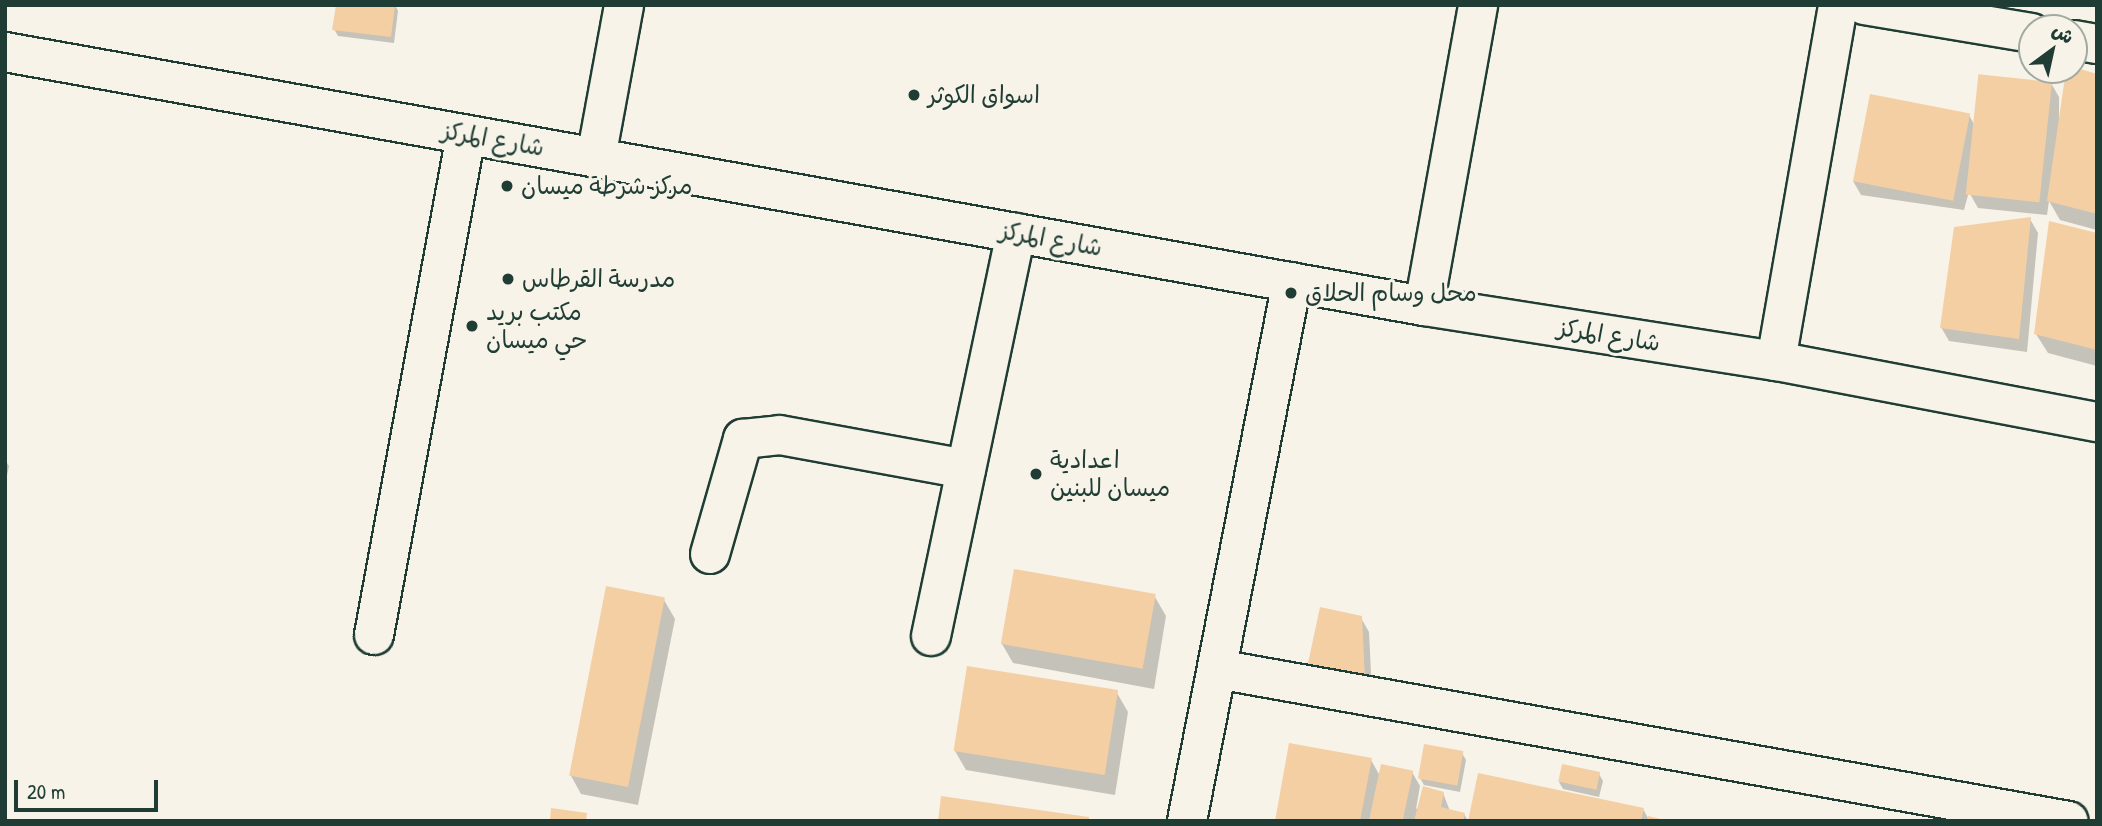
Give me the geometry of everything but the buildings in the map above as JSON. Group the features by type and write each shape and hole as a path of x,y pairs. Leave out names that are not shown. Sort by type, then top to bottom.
{"street":[{"path":"596,158 624,5"},
{"path":"1424,306 1478,5"},
{"path":"1776,361 1838,5"},
{"path":"1864,5 2018,31"},
{"name":"شارع المركز","path":"5,52 1424,306 1776,361 2097,422"},
{"path":"374,635 466,135"},
{"path":"930,636 1017,233"},
{"path":"1187,821 1292,282"},
{"path":"710,554 743,439 780,435 966,469"},
{"path":"1216,668 2069,821"}],"place":[{"name":"اسواق الكوثر","path":"914,95"},
{"name":"مركز شرطة ميسان","path":"507,186"},
{"name":"مدرسة القرطاس","path":"508,279"},
{"name":"محل وسام الحلاق","path":"1291,293"},
{"name":"مكتب بريد حي ميسان","path":"472,326"},
{"name":"اعدادية ميسان للبنين","path":"1036,474"}]}
